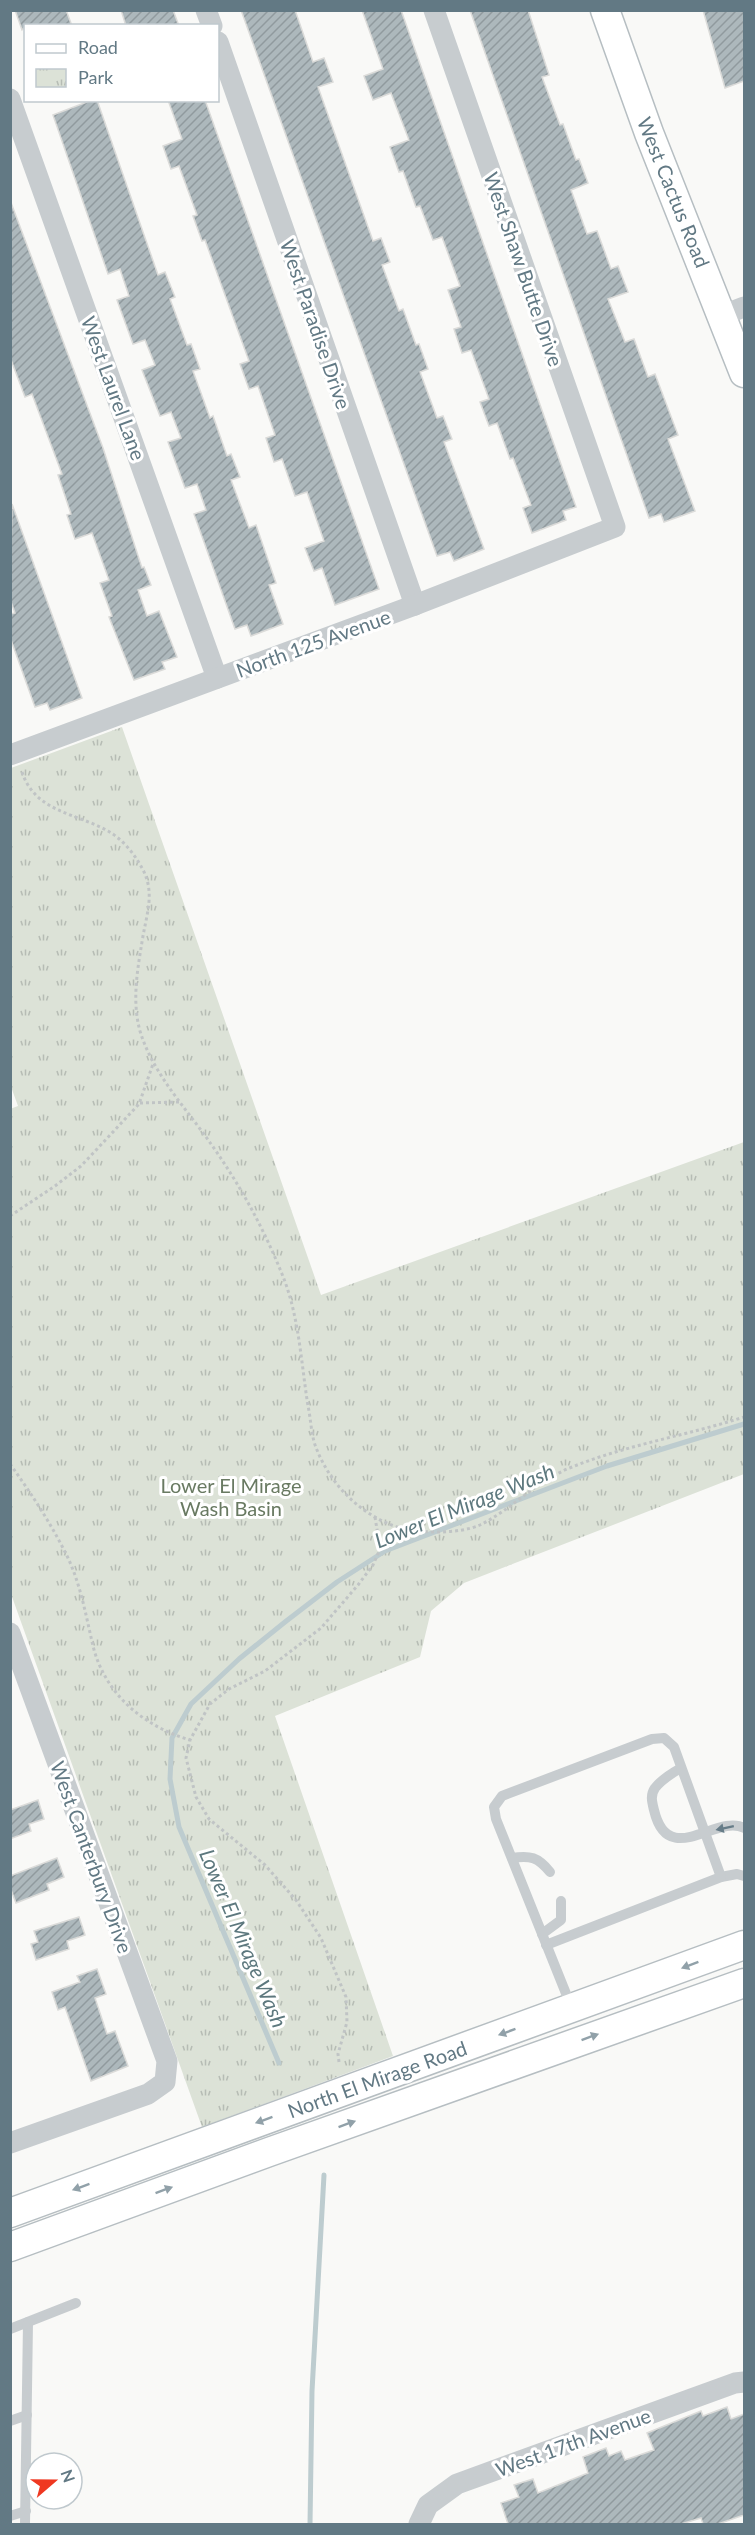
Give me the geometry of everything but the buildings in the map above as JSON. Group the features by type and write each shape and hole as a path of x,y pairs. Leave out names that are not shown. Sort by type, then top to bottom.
{"main road":[{"name":"West Cactus Road","path":"605,10 649,134 734,311 744,373"},
{"name":"North El Mirage Road","path":"10,2213 744,1945"},
{"name":"North El Mirage Road","path":"10,2247 744,1983"}],"street":[{"name":"West Shaw Butte Drive","path":"434,10 615,527"},
{"name":"West Paradise Drive","path":"219,45 415,605"},
{"name":"West Laurel Lane","path":"10,99 217,678"},
{"name":"North 125 Avenue","path":"12,748 217,678 415,605 615,527"},
{"name":"West Canterbury Drive","path":"10,1634 166,2061 165,2082 148,2094 10,2143"},
{"name":"West 17th Avenue","path":"419,2524 428,2505 456,2484 735,2383 744,2382"}],"lane":[{"path":"572,2009 494,1807 502,1796 652,1739 664,1738 674,1747 721,1877"},
{"path":"681,1768 654,1790 651,1799 655,1816 667,1833 677,1838 690,1838 727,1826 744,1828"},
{"path":"512,1858 530,1855 542,1862 550,1872"},
{"path":"544,1939 721,1877 737,1874 744,1876"},
{"path":"544,1939 561,1920 561,1901"},
{"path":"10,2329 76,2303"},
{"path":"27,2451 28,2322"},
{"path":"10,2421 27,2415"},
{"path":"10,2516 26,2511 25,2524"}],"path":[{"path":"12,748 26,783 39,799 57,810 106,830 123,841 142,867 151,888 135,988 137,1018 145,1048 254,1210 284,1277 300,1340 316,1448 335,1482 365,1512 400,1528 451,1532 479,1525 538,1484 571,1467 744,1417"},
{"path":"10,1216 81,1166 139,1104 154,1062"},
{"path":"139,1104 180,1102"},
{"path":"10,1464 45,1516 68,1558 80,1590 101,1669 116,1694 154,1727 190,1740"},
{"path":"339,2062 338,2054 347,2022 345,1998 334,1964 321,1938 296,1900 265,1865 209,1819 190,1780 186,1758 190,1740 210,1704 229,1689 265,1671 321,1628 358,1585 373,1565 380,1549 375,1517"},
{"path":"380,1549 415,1529"}],"green space":[{"name":"Lower El Mirage Wash Basin","path":"122,727 321,1295 744,1142 744,1474 464,1583 431,1611 420,1657 275,1716 393,2056 202,2127 11,1594 10,1109 18,1106 10,1084 11,768"}],"waterway":[{"name":"Lower El Mirage Wash","path":"279,2063 179,1827 170,1779 172,1738 191,1704 239,1659 285,1622 337,1582 385,1551 607,1466 744,1424"},
{"name":"Lower El Mirage Wash","path":"310,2524 312,2391 324,2175"}]}
